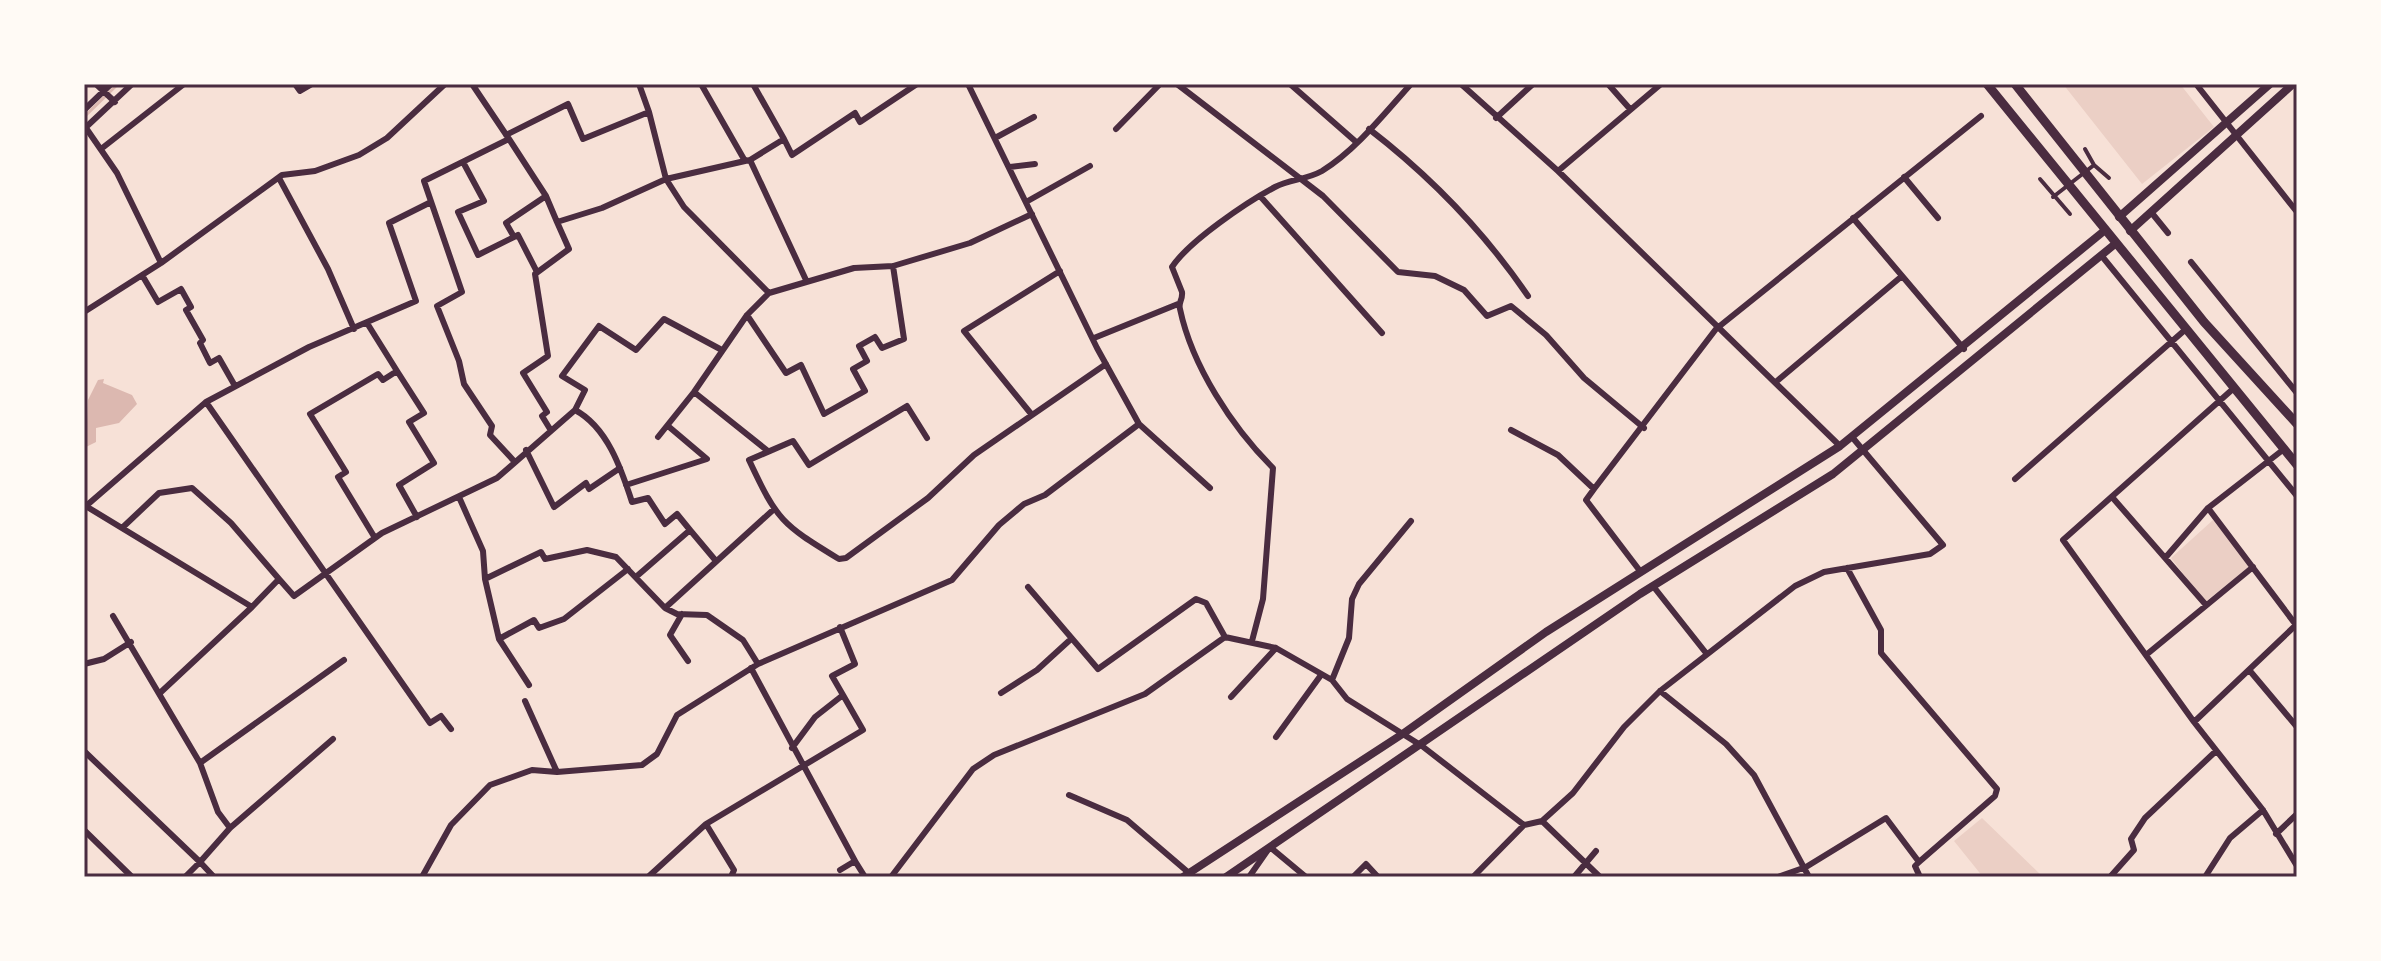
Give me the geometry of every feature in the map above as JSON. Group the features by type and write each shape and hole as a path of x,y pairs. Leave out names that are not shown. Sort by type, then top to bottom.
{"main road":[{"path":"1987,84 2297,465"},
{"path":"2015,84 2204,322 2297,424"},
{"path":"2119,217 2270,84"},
{"path":"2130,231 2238,137 2293,84"},
{"path":"1186,875 1404,733 1488,672 1640,571 1840,446 1964,349 2104,231"},
{"path":"1226,877 1653,586 1781,509 1865,451 2115,244"},
{"path":"2036,288 2047,301"}],"street":[{"path":"96,84 115,102"},
{"path":"84,110 111,84"},
{"path":"132,84 85,128 117,173 161,263"},
{"path":"101,149 184,84"},
{"path":"295,84 300,91 312,84"},
{"path":"84,312 161,263 279,178 315,171 359,155 387,138 445,84"},
{"path":"472,84 546,196 569,249 537,272"},
{"path":"639,84 666,179 704,231 742,263 769,293"},
{"path":"701,84 747,160 806,280"},
{"path":"753,84 792,155 855,113 860,122 917,84"},
{"path":"968,84 1106,364 1139,424 1210,488"},
{"path":"1116,129 1160,84"},
{"path":"1177,84 1304,180 1354,225 1398,272 1435,276 1464,290 1487,316 1511,306 1546,335 1584,378 1644,428"},
{"path":"1290,84 1355,141"},
{"path":"1094,338 1178,304 1183,297 1172,273 1176,262 1260,196 1287,182 1304,180 1325,169 1369,129 1411,84"},
{"path":"1461,84 1558,171 1716,329 1777,381 1840,446"},
{"path":"1496,118 1533,84"},
{"path":"1608,84 1630,109"},
{"path":"1558,171 1661,84"},
{"path":"2196,84 2297,212"},
{"path":"514,461 490,435 492,426 464,384 459,361 437,306 462,292 424,181 568,104 583,139 649,112"},
{"path":"1640,571 1586,500 1594,489 1644,428 1716,329 1981,116"},
{"path":"995,138 1034,117"},
{"path":"1369,129 1412,163 1446,197 1528,296"},
{"path":"557,222 602,208 666,179 747,160 784,139"},
{"path":"2085,149 2094,165 2109,178"},
{"path":"463,162 484,201 458,212 478,255 518,235 537,272 548,356 523,373 547,412 542,416 550,429"},
{"path":"1010,167 1035,164"},
{"path":"2053,197 2094,165"},
{"path":"1026,202 1090,166"},
{"path":"1904,177 1938,218"},
{"path":"279,178 328,269 354,329"},
{"path":"2040,179 2070,214"},
{"path":"514,237 506,223 546,196"},
{"path":"1260,196 1382,333"},
{"path":"252,607 85,506 206,402 309,347 416,301 389,223 431,202"},
{"path":"2151,212 2168,233"},
{"path":"658,437 694,392 720,349 769,293 854,268 893,266 970,243 1032,214"},
{"path":"1853,218 1964,349"},
{"path":"2101,255 2297,496"},
{"path":"2191,262 2297,393"},
{"path":"747,315 786,373 801,365 824,414 865,391 853,369 867,361 859,346 875,337 882,348 904,339 893,266"},
{"path":"1032,415 964,331 1060,271"},
{"path":"142,275 158,302 181,289 191,307 186,310 203,340 200,343 210,363 219,358 235,386"},
{"path":"1777,381 1902,276"},
{"path":"1178,304 1192,349 1212,384 1251,446 1273,468 1263,599 1252,641"},
{"path":"122,528 159,493 192,488 231,523 294,596 375,538 497,478 575,410 585,390 562,376 599,326 636,350 664,319 720,349"},
{"path":"367,323 424,413 409,422 434,463 399,485 417,517"},
{"path":"2015,479 2186,329"},
{"path":"927,438 907,406 809,465 793,441 749,460 773,510 787,527 839,559 846,558 928,498 974,455 1106,364"},
{"path":"375,538 338,477 346,472 310,414 378,374 383,380 397,371"},
{"path":"2234,388 2063,540 2194,722 2263,810 2297,866"},
{"path":"694,392 768,451"},
{"path":"206,402 430,723 441,716 451,729"},
{"path":"575,410 593,419 620,468 632,502 648,498 665,524 677,514 716,561"},
{"path":"422,877 451,825 490,785 532,770 557,772 642,765 657,754 677,715 754,666 840,627 908,602 952,580 999,525 1024,504 1045,495 1139,424"},
{"path":"626,485 707,459 668,426"},
{"path":"1511,430 1558,455 1594,489"},
{"path":"1473,877 1524,825 1542,821 1573,793 1624,727 1660,691 1795,586 1824,572 1930,554 1943,545 1852,437"},
{"path":"2166,557 2208,508 2284,449"},
{"path":"526,450 554,507 586,483 589,489 620,468"},
{"path":"459,497 483,551 485,579 499,639 529,685"},
{"path":"2112,497 2206,605"},
{"path":"2194,722 2296,624 2208,508"},
{"path":"665,608 773,510"},
{"path":"1332,680 1349,638 1352,599 1359,584 1411,521"},
{"path":"637,576 690,530"},
{"path":"485,579 541,552 545,559 587,550 616,557 637,576 651,597 665,608 682,614 707,615 743,640 801,766 865,877"},
{"path":"2146,655 2253,567"},
{"path":"1847,568 1881,630 1881,653 1997,789 1995,796 1915,866 1920,877"},
{"path":"499,639 534,620 539,628 564,619 628,569"},
{"path":"161,692 279,579"},
{"path":"1653,586 1706,653"},
{"path":"1028,587 1098,669 1196,599 1206,603 1225,637"},
{"path":"682,614 670,635 688,661"},
{"path":"113,616 161,692 200,763 218,812 230,828"},
{"path":"648,877 706,824 863,730 832,676 855,664 840,627"},
{"path":"891,877 973,769 994,755 1145,694 1225,637 1276,648 1332,680 1347,699 1404,733 1524,825"},
{"path":"1001,693 1037,670 1071,639"},
{"path":"84,664 104,659 131,642"},
{"path":"1231,697 1276,648"},
{"path":"200,763 344,660"},
{"path":"2250,671 2297,727"},
{"path":"1276,737 1321,675"},
{"path":"1660,691 1726,744 1754,775 1809,877"},
{"path":"792,748 815,717 843,695"},
{"path":"525,701 557,772"},
{"path":"185,877 230,828 333,739"},
{"path":"84,751 214,877"},
{"path":"2110,877 2134,850 2131,839 2145,818 2216,751"},
{"path":"1069,795 1127,820 1186,875"},
{"path":"2205,877 2230,838 2263,810"},
{"path":"2276,834 2297,814"},
{"path":"1778,877 1806,867 1886,818 1919,862"},
{"path":"1542,821 1588,862 1600,877"},
{"path":"706,824 734,870 731,877"},
{"path":"84,830 132,877"},
{"path":"1249,877 1270,847 1306,877"},
{"path":"1574,877 1596,851"},
{"path":"840,870 855,861"},
{"path":"1353,877 1366,864 1378,877"}],"shaded area":[{"path":"2063,84 2180,84 2214,127 2142,184"},
{"path":"104,379 103,383 132,395 137,404 119,423 96,428 96,442 86,447 88,400 98,380"},
{"path":"2213,520 2250,566 2205,602 2171,558"},
{"path":"1982,818 2043,877 1983,877 1954,841"}],"waterway":[{"path":"84,117 118,84"}]}
